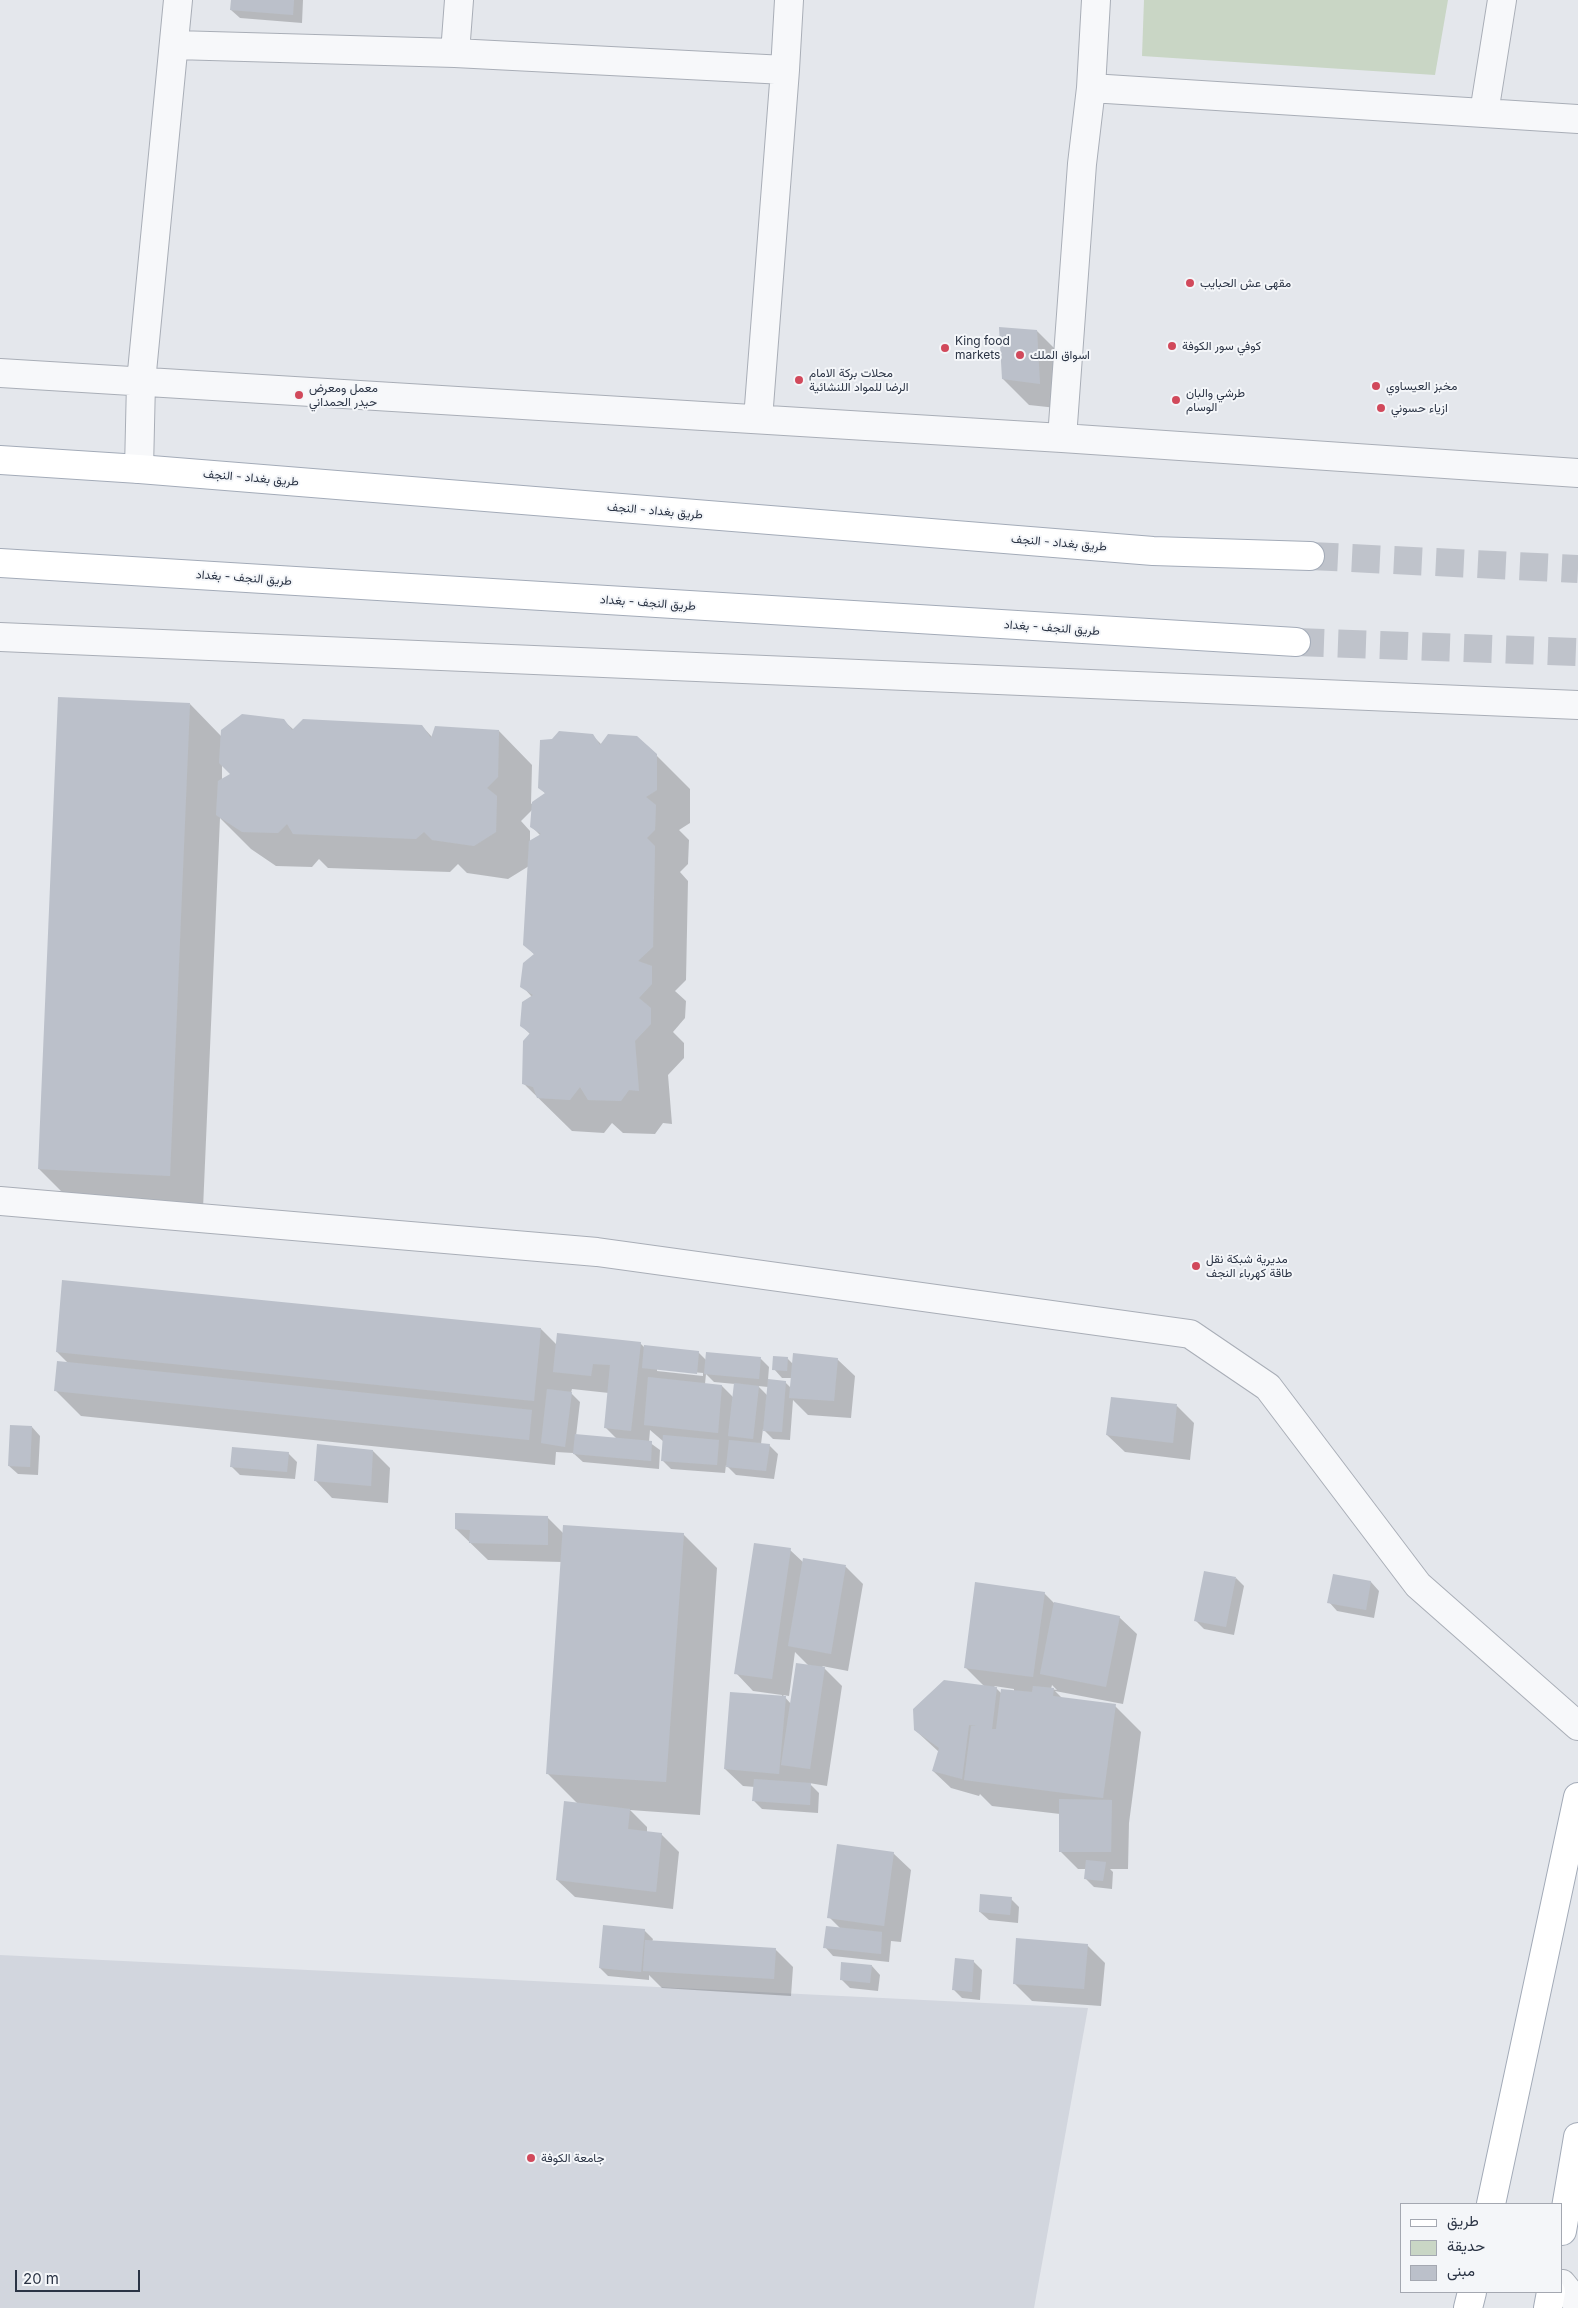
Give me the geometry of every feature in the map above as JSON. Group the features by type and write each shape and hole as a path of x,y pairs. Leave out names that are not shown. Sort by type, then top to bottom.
{"main road":[{"name":"طريق بغداد - النجف","path":"0,460 139,469 1153,551 1310,556"},
{"name":"طريق النجف - بغداد","path":"0,562 1296,642"},
{"path":"1490,2203 1578,1797"},
{"path":"1563,2224 1578,2137"},
{"path":"1468,2308 1472,2293"},
{"path":"1548,2308 1551,2293"}],"street":[{"path":"139,469 141,382 178,0"},
{"path":"456,53 459,0"},
{"path":"758,419 789,0"},
{"path":"1062,438 1082,164 1091,88 1096,0"},
{"path":"1484,113 1502,0"},
{"path":"175,45 456,53 785,70"},
{"path":"1091,88 1578,118"},
{"path":"0,373 1062,438 1578,473"},
{"path":"0,637 1578,705"},
{"path":"0,1201 597,1252 1190,1334 1268,1387 1418,1585 1578,1726"},
{"path":"1563,2285 1578,2304"}],"shaded area":[{"name":"جامعة الكوفة","path":"0,1955 1088,2008 1034,2308 0,2308"}],"green space":[{"path":"1144,0 1448,0 1435,75 1142,56"}],"building":[{"path":"231,0 294,0 293,15 230,10"},
{"name":"اسواق الملك","path":"999,327 1037,330 1040,384 1002,379"},
{"path":"58,697 190,703 170,1176 38,1169"},
{"path":"242,714 284,719 292,730 303,719 422,725 431,738 435,726 499,730 498,777 487,788 497,796 496,832 474,846 432,840 424,832 416,839 293,834 287,824 278,833 242,832 216,815 218,781 230,774 219,763 221,730"},
{"path":"559,731 593,734 600,745 608,734 637,736 657,754 657,790 646,797 656,805 655,830 647,838 655,846 653,947 638,961 652,966 652,984 639,998 651,1008 651,1024 635,1041 639,1091 629,1090 621,1101 588,1100 580,1087 570,1100 537,1098 533,1087 522,1084 523,1041 530,1033 520,1026 522,1002 533,995 520,987 523,963 534,954 523,945 529,841 541,834 530,827 532,802 545,793 538,788 540,740 552,739"},
{"path":"62,1280 541,1328 534,1401 56,1352"},
{"path":"557,1333 641,1342 631,1431 604,1428 610,1365 593,1364 591,1376 553,1372"},
{"path":"644,1345 699,1351 697,1374 642,1368"},
{"path":"706,1352 761,1357 759,1379 704,1374"},
{"path":"793,1353 838,1358 834,1401 789,1398"},
{"path":"773,1356 788,1357 787,1371 772,1370"},
{"path":"57,1361 532,1410 529,1440 54,1391"},
{"path":"648,1377 722,1385 718,1433 644,1425"},
{"path":"768,1379 786,1381 782,1432 763,1431"},
{"path":"734,1383 759,1386 753,1439 728,1436"},
{"path":"547,1389 572,1392 565,1447 541,1443"},
{"path":"1111,1397 1177,1404 1173,1443 1106,1435"},
{"path":"10,1425 32,1426 30,1467 8,1466"},
{"path":"575,1434 652,1441 651,1461 573,1454"},
{"path":"663,1435 719,1440 717,1465 661,1461"},
{"path":"729,1440 770,1444 766,1471 726,1467"},
{"path":"317,1444 373,1450 371,1486 314,1481"},
{"path":"232,1447 289,1452 287,1472 230,1467"},
{"path":"455,1513 548,1516 548,1545 469,1543 470,1530 455,1529"},
{"path":"563,1525 684,1533 666,1782 546,1774"},
{"path":"754,1543 791,1548 772,1679 734,1674"},
{"path":"803,1558 846,1565 831,1654 788,1646"},
{"path":"1204,1571 1236,1577 1226,1627 1194,1621"},
{"path":"1333,1574 1371,1581 1366,1610 1327,1603"},
{"path":"975,1582 1045,1592 1033,1677 964,1668"},
{"path":"1054,1602 1120,1616 1106,1687 1040,1674"},
{"path":"796,1663 825,1667 810,1769 781,1765"},
{"path":"944,1680 997,1687 992,1729 996,1729 1001,1689 1032,1692 1033,1686 1054,1688 1053,1696 1116,1704 1103,1798 964,1780 971,1726 977,1726 969,1725 962,1779 932,1771 939,1748 914,1730 913,1709"},
{"path":"730,1692 786,1696 779,1774 724,1769"},
{"path":"754,1779 811,1783 810,1805 752,1801"},
{"path":"1059,1799 1112,1800 1111,1852 1059,1852"},
{"path":"564,1801 630,1809 628,1829 662,1833 656,1892 556,1880"},
{"path":"837,1844 894,1852 884,1926 827,1918"},
{"path":"1086,1860 1106,1862 1103,1881 1084,1879"},
{"path":"980,1894 1012,1897 1010,1915 979,1912"},
{"path":"603,1925 645,1929 641,1972 599,1968"},
{"path":"826,1926 882,1932 881,1954 823,1948"},
{"path":"1016,1938 1088,1944 1084,1989 1013,1984"},
{"path":"645,1940 776,1948 774,1979 643,1971"},
{"path":"955,1958 974,1960 972,1992 952,1990"},
{"path":"841,1962 872,1965 870,1983 840,1980"}],"tunnel":[{"path":"1310,556 1578,569"},
{"path":"1296,642 1578,652"}],"place":[{"name":"مقهى عش الحبايب","path":"1190,283"},
{"name":"كوفي سور الكوفة","path":"1172,346"},
{"name":"King food markets","path":"945,348"},
{"name":"اسواق الملك","path":"1020,355"},
{"name":"محلات بركة الامام الرضا للمواد اللنشائية","path":"799,380"},
{"name":"مخبز العيساوي","path":"1376,386"},
{"name":"معمل ومعرض حيدر الحمداني","path":"299,395"},
{"name":"طرشي والبان الوسام","path":"1176,400"},
{"name":"ازياء حسوني","path":"1381,408"},
{"name":"مديرية شبكة نقل طاقة كهرباء النجف","path":"1196,1266"},
{"name":"جامعة الكوفة","path":"531,2158"}]}
